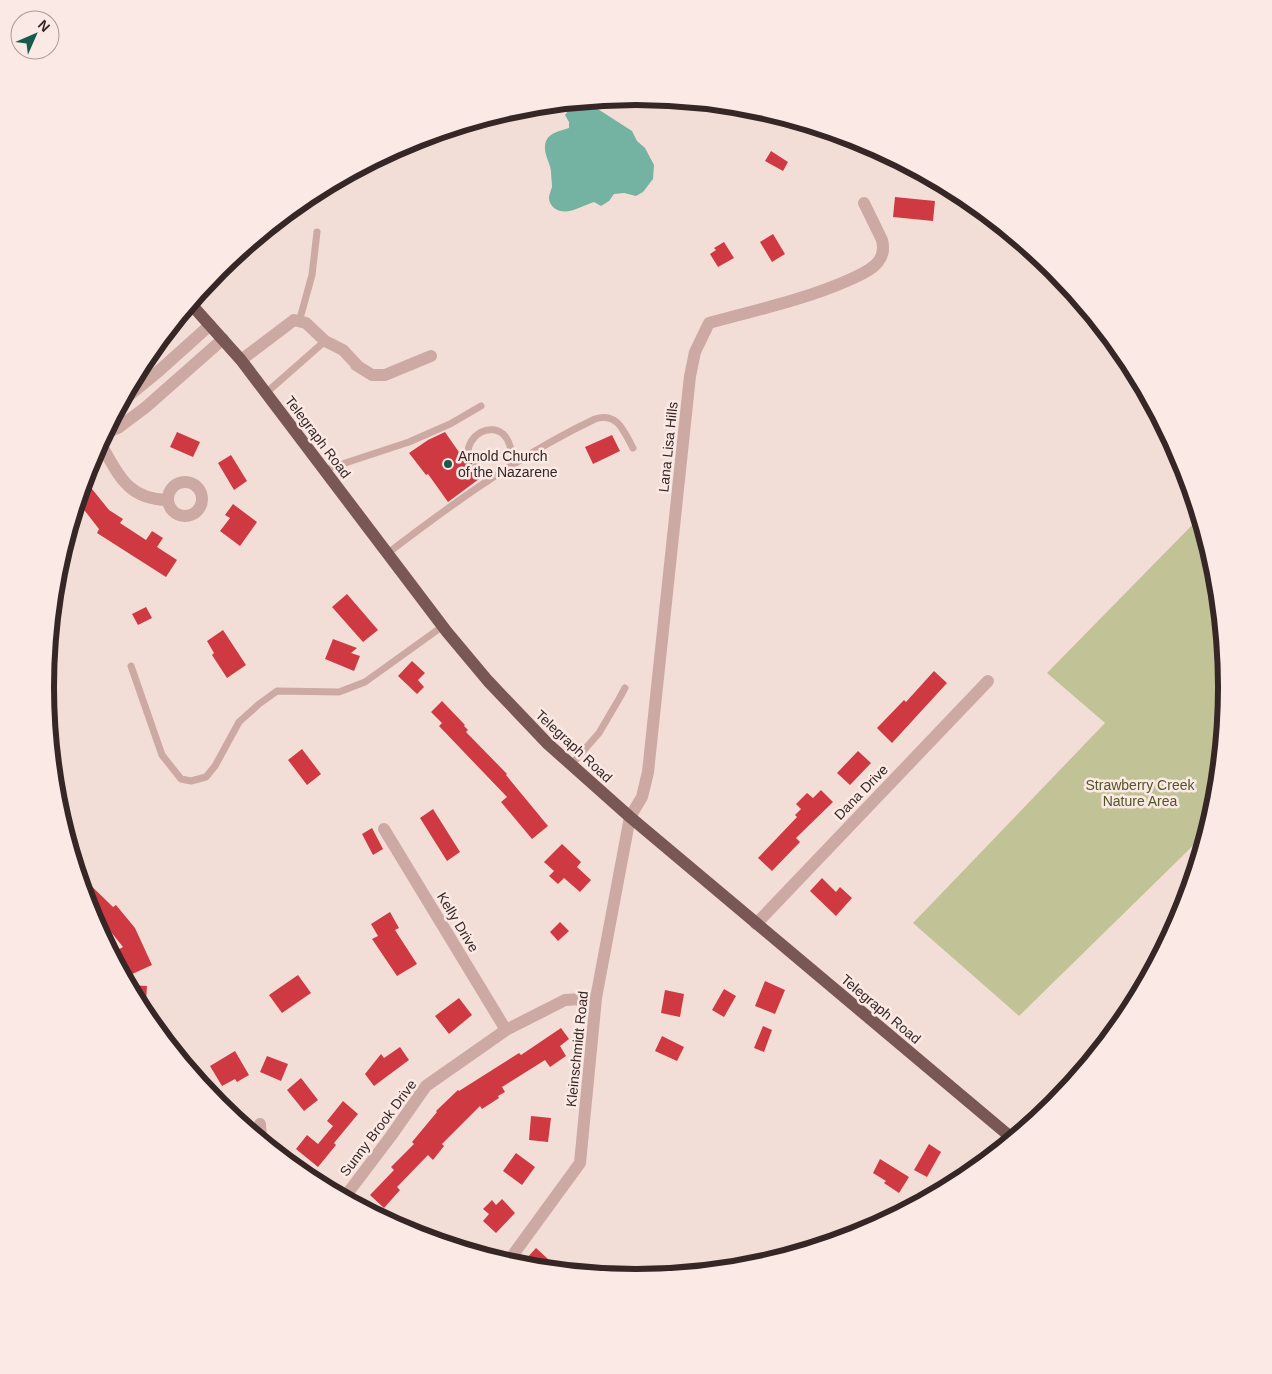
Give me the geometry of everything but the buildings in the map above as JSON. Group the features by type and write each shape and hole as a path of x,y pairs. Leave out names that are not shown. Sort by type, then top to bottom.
{"main road":[{"name":"Telegraph Road","path":"194,308 223,339 266,392 443,626 488,681 517,712 571,765 630,817 1008,1135"}],"street":[{"name":"Lana Lisa Hills","path":"630,817 642,797 650,758 690,376 695,352 709,323 814,294 860,275 878,263 883,253 883,246 864,203"},
{"path":"240,360 294,320 306,323 325,341 343,350 356,365 372,375 385,375 431,356"},
{"path":"136,390 210,325"},
{"path":"114,430 146,407 223,339"},
{"path":"104,450 121,480 132,490 148,498 167,500"},
{"name":"Dana Drive","path":"756,924 988,681"},
{"name":"Kleinschmidt Road","path":"512,1256 580,1163 596,998 630,817"},
{"name":"Kelly Drive","path":"384,829 506,1030"},
{"name":"Sunny Brook Drive","path":"348,1193 426,1086 506,1030 565,1000 596,998"},
{"path":"260,1124 261,1132"}],"lane":[{"path":"299,322 312,275 317,232"},
{"path":"266,392 325,341"},
{"path":"324,470 409,442 450,424 481,406"},
{"path":"388,553 488,481 516,463 590,422 600,418 609,418 618,424 633,448"},
{"path":"468,454 469,445 474,436 484,431 495,430 505,436 509,442 516,463"},
{"path":"476,466 488,481"},
{"path":"131,666 162,755 181,779 191,781 206,777 215,766 239,722 277,691 339,692 365,682 443,626"},
{"path":"571,765 599,733 625,688"}],"green space":[{"path":"693,108 750,116 774,122"},
{"name":"Strawberry Creek Nature Area","path":"1194,523 1207,573 1213,611 1218,687 1213,763 1207,801 1197,842 1019,1016 913,923 1105,723 1047,673"}],"water":[{"path":"594,106 632,131 637,141 645,148 654,165 653,179 643,192 636,196 624,193 614,194 609,201 601,206 594,202 569,211 554,208 549,201 552,187 551,171 545,145 550,136 569,128 569,122 565,115 570,109"}],"place":[{"name":"Arnold Church of the Nazarene","path":"448,464"}]}
